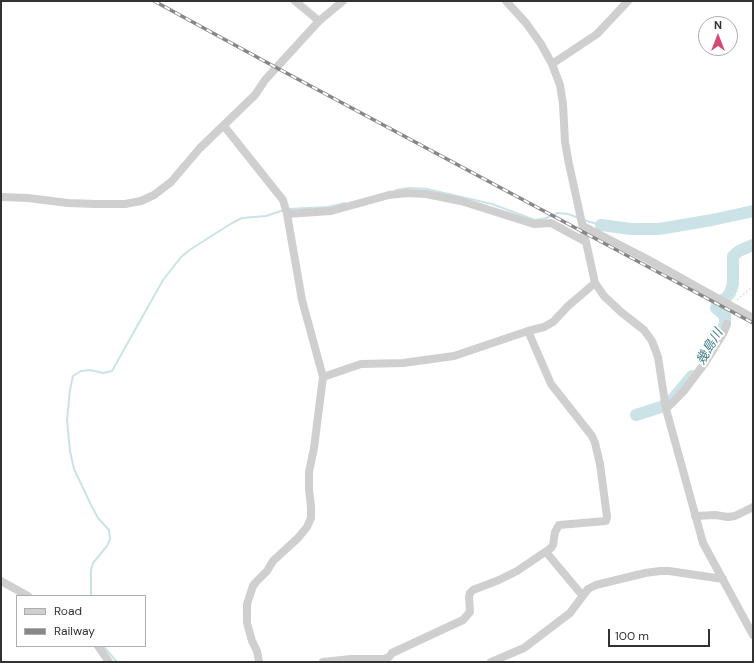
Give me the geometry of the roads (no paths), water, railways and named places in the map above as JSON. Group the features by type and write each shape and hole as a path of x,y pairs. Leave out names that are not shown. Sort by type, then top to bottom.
{"street":[{"path":"295,1 319,21"},
{"path":"1,197 28,198 68,203 126,204 141,201 154,195 171,182 200,148 255,95 265,80 319,21 343,1"},
{"path":"506,1 526,23 541,44 552,64 560,84 568,157 595,283 604,296 644,330 652,341 658,357 666,409 703,542 753,635"},
{"path":"552,64 597,34 628,1"},
{"path":"224,126 270,184 287,211 302,300 323,377 314,448 309,472 311,507 307,527 298,538 273,561 267,571 256,582 253,586 247,604 247,623 252,642 257,651 259,662"},
{"path":"287,211 331,211 389,195 407,193 426,194 461,201 534,224 551,223 586,242"},
{"path":"582,225 753,318"},
{"path":"323,377 361,364 403,363 454,356 544,327 553,322 568,306 595,283"},
{"path":"666,409 683,392 705,363 723,334 727,324"},
{"path":"323,662 351,659 384,660 389,657 392,652 463,620 470,612 470,592 517,571 546,552 554,545 556,532 559,525 606,521 607,517 600,464 595,443 592,436 551,384 528,331"},
{"path":"695,516 728,517 735,516 753,508"},
{"path":"546,552 582,596"},
{"path":"491,662 524,648 570,613 588,589 596,585 645,573 668,571 722,579"},
{"path":"1,581 26,595"},
{"path":"99,647 109,662"}],"waterway":[{"path":"396,190 409,188 427,189 492,204 535,220 546,218 558,213 568,214 579,218"},
{"path":"288,209 328,207 345,203"},
{"path":"91,595 91,570 93,563 107,546 110,539 109,530 98,518 74,469 70,451 67,420 73,376 81,371 90,370 103,373 112,371 163,280 181,257 191,249 242,218 266,216 284,210"},
{"name":"幾島川","path":"601,225 631,229 659,229 753,211"},
{"path":"583,220 601,225"},
{"name":"幾島川","path":"719,336 725,324 725,316 716,308 718,301 725,299 730,293 733,284 733,256 739,251 753,245"},
{"name":"幾島川","path":"636,415 661,407 672,400 692,376"},
{"path":"104,647 117,662"}],"railway":[{"path":"154,1 753,323"}]}
